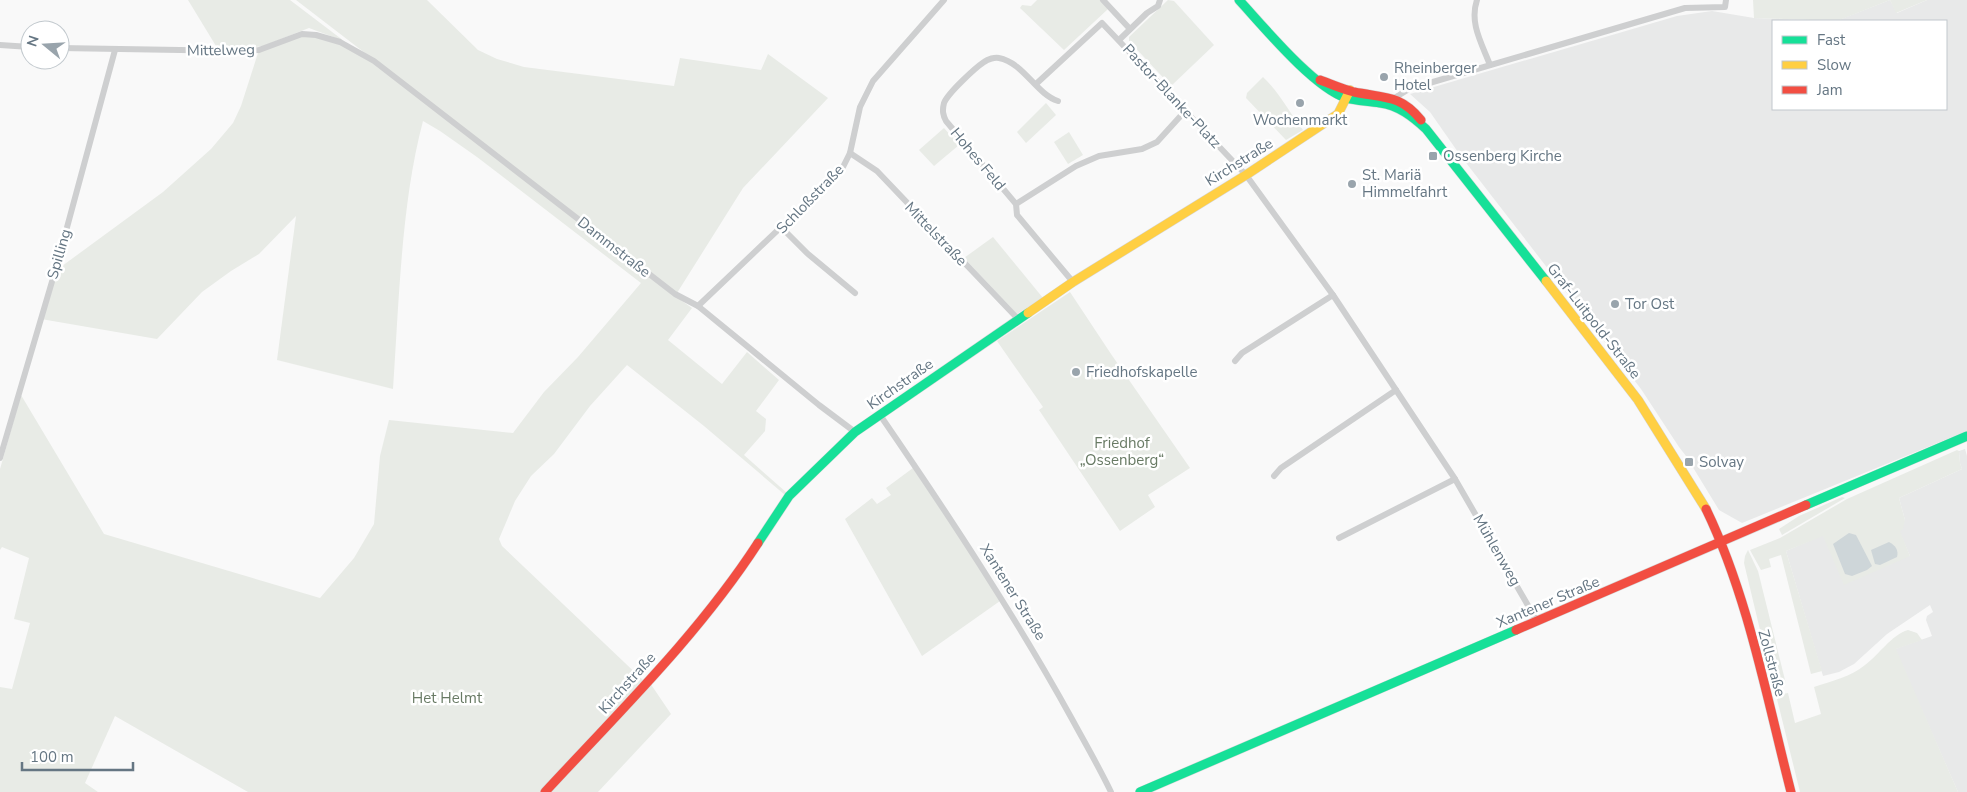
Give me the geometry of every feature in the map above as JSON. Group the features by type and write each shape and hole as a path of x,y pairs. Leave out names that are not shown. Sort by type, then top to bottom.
{"street":[{"name":"Schloßstraße","path":"698,306 842,169 850,154 860,107 873,80 944,0"},
{"name":"Pastor-Blanke-Platz","path":"1103,0 1130,29"},
{"name":"Pastor-Blanke-Platz","path":"1119,40 1147,13 1158,6 1160,0"},
{"name":"Graf-Luitpold-Straße","path":"1238,0 1312,77 1325,87 1383,103 1394,102 1426,129 1478,193 1638,400 1698,495 1721,542"},
{"path":"1477,0 1474,8 1473,23 1490,65"},
{"path":"1394,102 1409,89 1685,8 1725,3"},
{"name":"Pastor-Blanke-Platz","path":"1036,84 1102,23 1246,175"},
{"name":"Mittelweg","path":"70,48 260,50 302,34 316,34 340,42 374,61"},
{"path":"0,45 20,46"},
{"name":"Spilling","path":"0,458 56,268 115,50"},
{"name":"Hohes Feld","path":"1058,101 1051,98 1036,84 1006,62 999,58 993,58 985,61 951,93 945,101 942,113 946,122 1016,204 1017,215 1072,282"},
{"name":"Dammstraße","path":"374,61 675,294 698,306 855,432"},
{"name":"Kirchstraße","path":"545,792 649,680 717,601 738,574 789,496 855,432 1072,282 1246,175 1338,114 1348,94"},
{"path":"1016,204 1076,166 1098,156 1142,149 1156,142 1186,110"},
{"name":"Mittelstraße","path":"850,154 877,171 1018,319"},
{"name":"Mühlenweg","path":"1246,175 1333,295 1456,479 1537,621"},
{"path":"782,228 808,254 854,294"},
{"path":"1236,361 1242,353 1333,295"},
{"path":"1274,476 1281,468 1396,390"},
{"name":"Xantener Straße","path":"880,415 931,488 1031,646 1098,763 1111,792"},
{"name":"Xantener Straße","path":"1140,792 1967,436"},
{"path":"1340,538 1456,479"},
{"name":"Zollstraße","path":"1721,542 1746,618 1791,792"}],"shaded area":[{"path":"1890,0 1897,13 1927,0 1967,0 1967,431 1742,523 1719,510 1686,456 1641,389 1460,155 1430,112 1410,94 1677,16 1712,11 1754,18 1809,20 1772,20 1772,110 1947,110 1947,20 1839,20"},
{"path":"1965,449 1967,456 1967,792 1958,792 1895,649 1932,636 1926,620 1927,616 1933,612 1930,605 1887,634 1854,664 1839,672 1823,676 1786,551 1823,535 1910,556 1899,531 1905,520 1899,498 1962,469 1959,451"},
{"path":"1849,533 1856,535 1872,566 1852,576 1845,574 1833,544"},
{"path":"1889,542 1896,548 1897,557 1880,565 1875,564 1871,550"}],"green space":[{"path":"188,0 290,0 344,41 309,28 263,46 248,48 216,46"},
{"path":"296,0 427,0 478,50 497,59 524,67 674,86 680,58 761,70 768,54 828,98 743,188 677,293"},
{"path":"1037,0 1100,0 1108,9 1064,50 1020,8 1022,5 1031,6"},
{"path":"1168,0 1174,1 1214,45 1171,86 1129,41 1129,37"},
{"path":"1753,0 1890,0 1840,20 1754,18"},
{"path":"1890,0 1927,0 1896,13"},
{"name":"Het Helmt","path":"302,34 340,42 374,61 692,308 668,340 722,384 747,352 779,380 756,411 766,419 765,431 744,455 787,493 785,495 704,426 627,365 590,406 554,454 531,476 515,501 499,539 502,546 645,682 608,723 612,727 650,683 671,714 598,792 248,792 115,716 85,783 98,792 0,792 0,687 12,689 30,623 14,619 29,558 2,547 0,550 0,469 21,395 104,534 320,598 354,558 374,524 380,456 389,420 513,433 544,392 578,357 641,283 477,157 423,121 405,220 393,389 277,360 296,216 259,254 202,292 157,339 41,319 58,269 163,192 211,149 233,123 241,106 259,50"},
{"path":"1263,77 1303,130 1286,140 1246,98 1247,93"},
{"path":"1046,103 1056,115 1026,143 1017,132"},
{"path":"944,128 959,145 934,166 919,150"},
{"path":"1069,132 1083,155 1068,164 1054,142"},
{"path":"993,237 1043,298 1017,314 964,258"},
{"name":"Friedhof „Ossenberg“","path":"1070,292 1190,468 1148,495 1155,507 1120,531 1039,410 1043,407 997,341"},
{"path":"1957,450 1959,451 1962,469 1899,498 1905,520 1903,529 1900,531 1910,556 1844,585 1823,536 1786,551 1822,671 1811,674 1781,555 1769,559 1771,567 1761,570 1750,550 1780,538 1847,499"},
{"path":"913,468 1000,601 922,656 845,519 872,498 877,504 891,495 886,488"},
{"path":"1842,497 1845,498 1782,535 1779,529 1799,516"},
{"path":"1748,550 1758,571 1786,684 1772,680 1744,563"},
{"path":"1908,630 1917,633 1922,640 1896,649 1958,792 1800,792 1776,695 1788,693 1795,723 1821,714 1814,687 1853,673 1870,661 1896,636"}],"traffic: fast":[{"path":"1239,0 1289,55 1333,92 1350,99 1393,106 1410,116 1426,129 1546,281"},
{"path":"758,543 789,496 855,432 1028,313"},
{"path":"1806,505 1967,436"},
{"path":"1140,792 1516,630"}],"traffic: slow":[{"path":"1028,313 1073,282 1246,175 1338,114 1350,90"},
{"path":"1546,281 1638,400 1706,509"}],"traffic: jam":[{"path":"1320,80 1350,91 1398,101 1421,120"},
{"path":"1516,630 1806,505"},
{"path":"1706,509 1721,542 1745,612 1791,792"},
{"path":"545,792 684,641 735,577 758,543"}],"place":[{"name":"Rheinberger Hotel","path":"1384,77"},
{"name":"Wochenmarkt","path":"1300,103"},
{"name":"Ossenberg Kirche","path":"1433,156"},
{"name":"St. Mariä Himmelfahrt","path":"1352,184"},
{"name":"Tor Ost","path":"1615,304"},
{"name":"Friedhofskapelle","path":"1076,372"},
{"name":"Solvay","path":"1689,462"}]}
